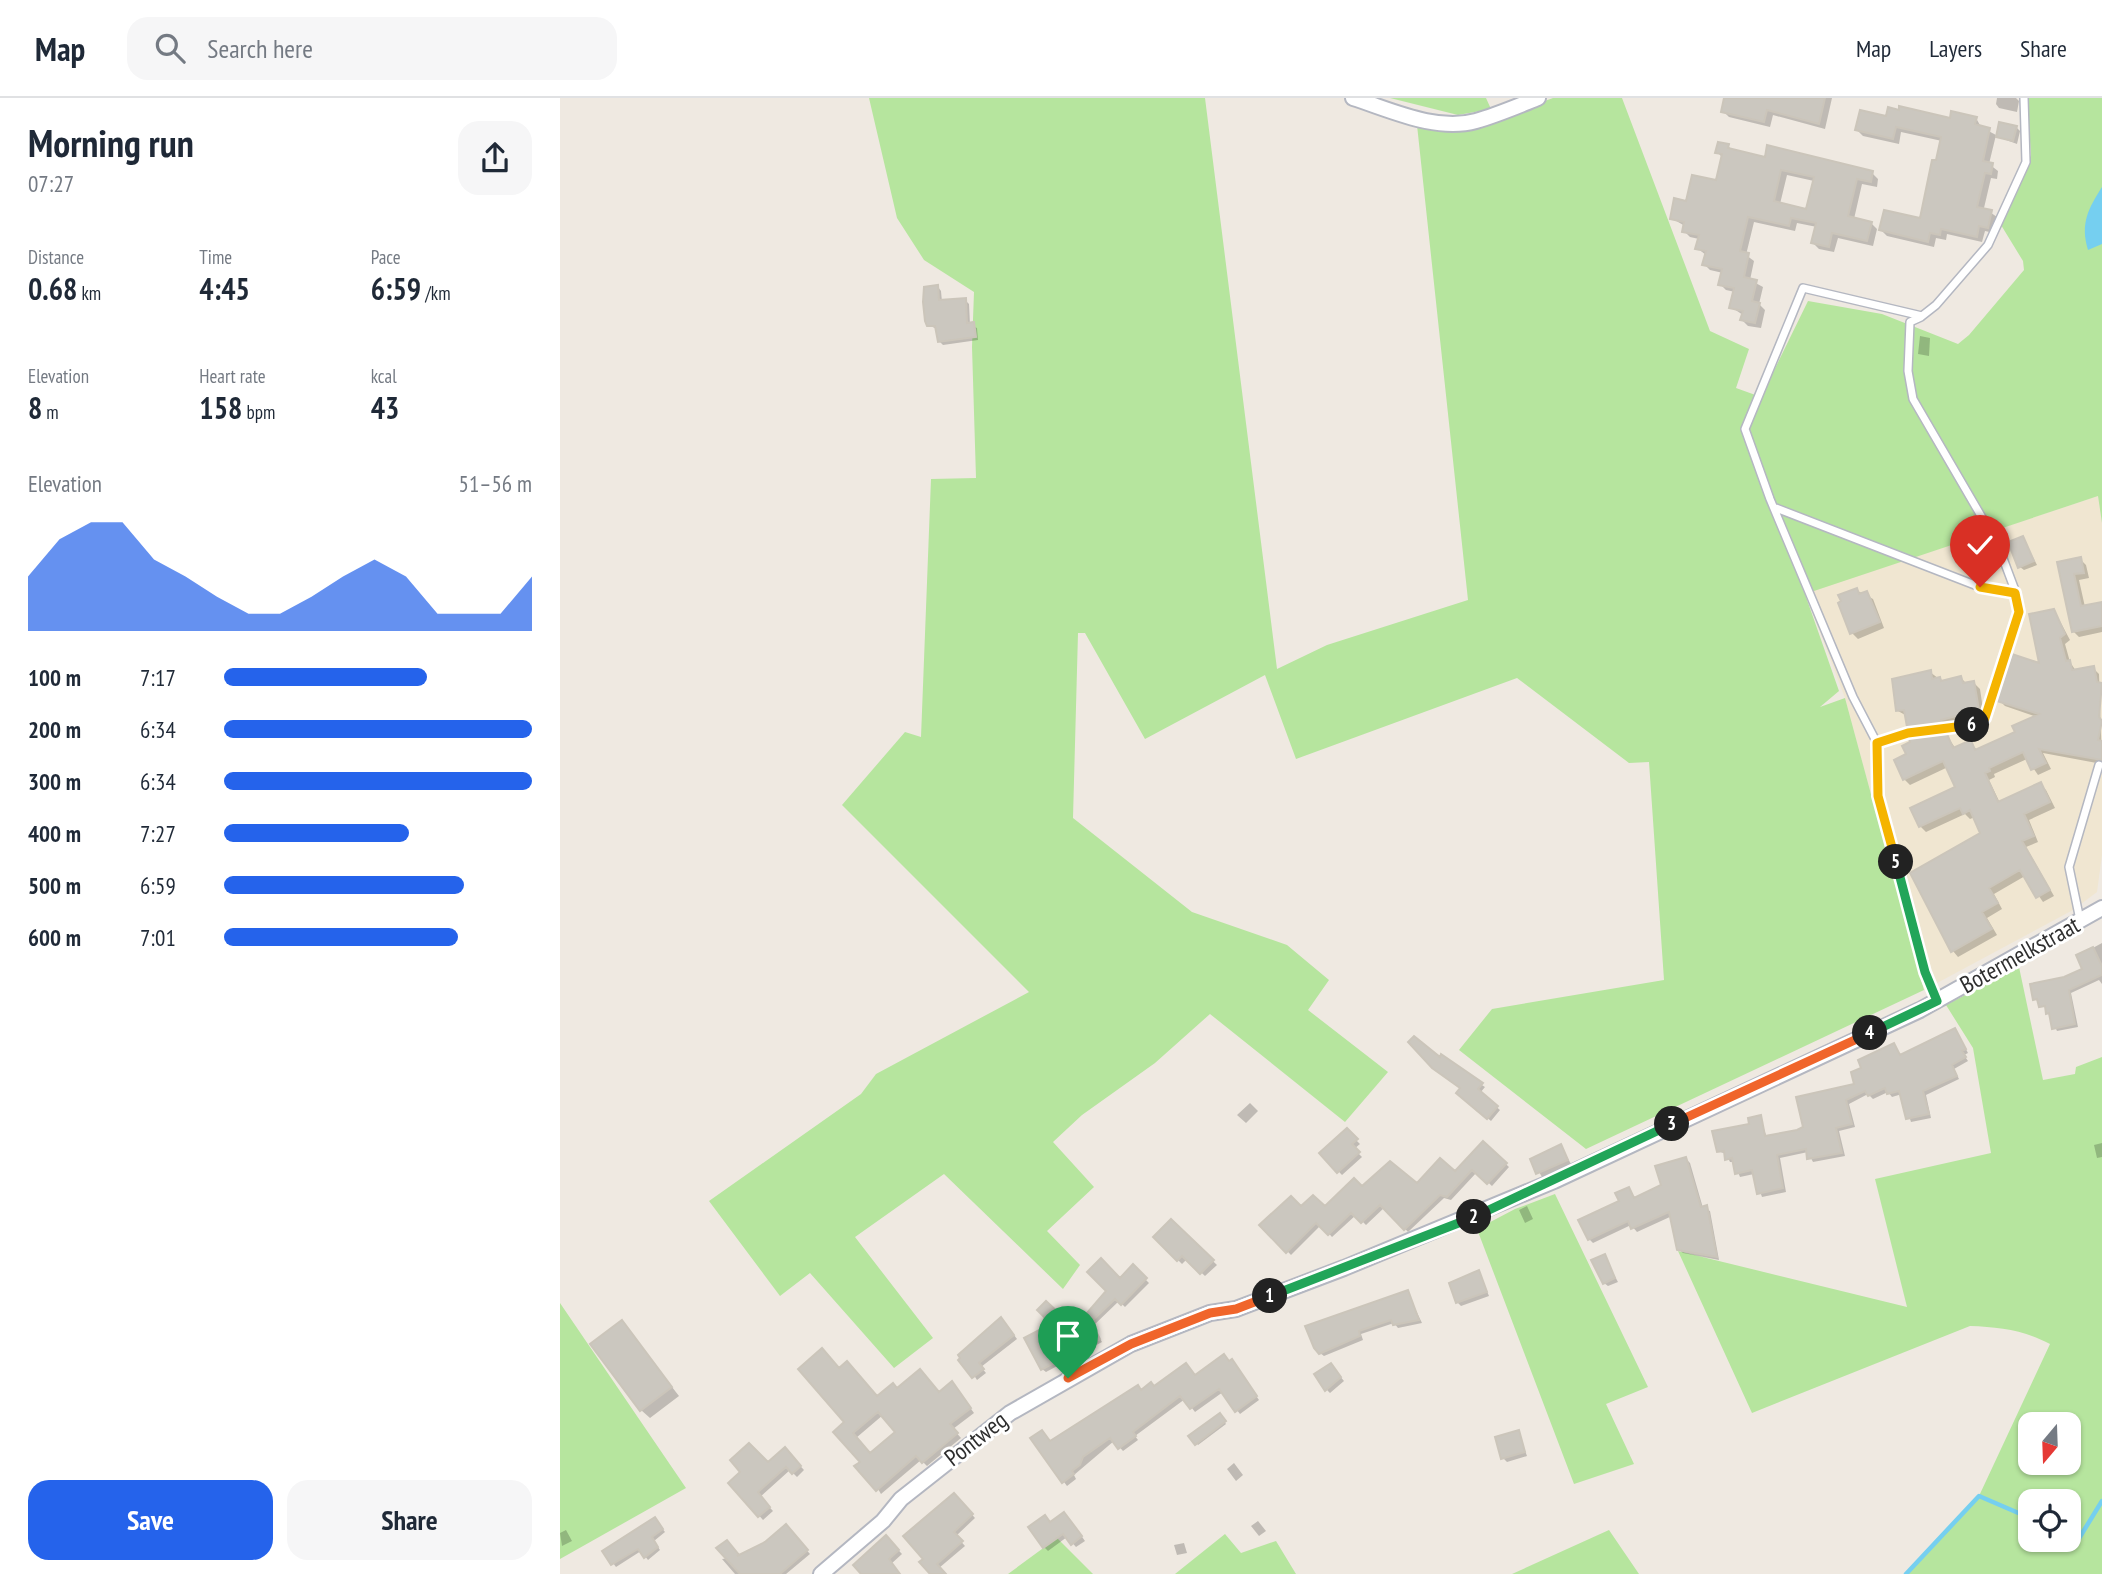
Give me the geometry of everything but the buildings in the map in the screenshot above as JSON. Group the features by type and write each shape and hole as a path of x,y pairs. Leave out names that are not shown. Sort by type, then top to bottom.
{"street":[{"path":"1353,98 1423,120 1451,124 1474,122 1538,98"},
{"name":"Botermelkstraat","path":"1583,1167 1937,1001 2102,908"},
{"name":"Pontweg","path":"821,1574 883,1521 901,1499 1010,1413 1124,1348 1210,1313 1236,1309 1474,1217 1583,1167"}],"lane":[{"path":"1877,743 1908,733 1981,723 2019,612 1998,545 1913,399 1908,371 1910,322 1936,305 1988,245 2026,162 2024,98"},
{"name":"Botermelkstraat","path":"1922,316 1803,288 1745,429 1853,696 1877,743 1878,796 1925,972 1937,1001"},
{"path":"1776,508 1980,587 2015,593"},
{"path":"2081,920 2069,867 2099,765"}],"shaded area":[{"path":"2098,496 2102,523 2102,855 2097,892 2073,910 1924,990 1845,698 1805,593"}],"green space":[{"path":"869,98 1205,98 1277,669 1327,645 1468,600 1417,125 1475,127 1553,98 1622,98 1710,331 1749,349 1736,388 1761,397 1808,301 1882,314 1958,344 1969,335 2024,270 2023,261 2001,225 2031,155 2027,98 2102,98 2102,523 2098,496 1805,594 1839,691 1820,707 1845,698 1924,990 1586,1149 1459,1050 1492,1009 1664,980 1649,762 1629,763 1517,678 1296,759 1265,675 1145,739 1085,633 1078,633 1073,818 1192,912 1287,945 1329,980 1308,1010 1388,1072 1345,1122 1210,1014 1155,1063 1082,1115 1053,1142 1094,1187 1047,1231 1080,1265 1063,1289 944,1174 855,1237 933,1338 894,1368 810,1273 780,1296 709,1201 861,1094 876,1074 1029,992 842,805 905,732 921,737 931,479 976,478 972,347 974,292 924,260 897,218"},
{"path":"1390,98 1486,98 1491,109 1458,115"},
{"path":"2019,967 2043,1080 2075,1074 2076,1067 2102,1057 2102,1574 1906,1574 1979,1496 2018,1413 2018,1475 2081,1475 2081,1412 2018,1412 2050,1344 2011,1330 1970,1326 1752,1413 1678,1251 1907,1307 1875,1179 1991,1153 1973,1048 1946,1005"},
{"path":"1555,1194 1648,1387 1606,1404 1634,1464 1574,1484 1477,1229 1515,1209"},
{"path":"560,1303 686,1488 560,1559"},
{"path":"1609,1530 1639,1574 1512,1574"},
{"path":"1225,1534 1241,1553 1276,1541 1296,1574 1175,1574"},
{"path":"1057,1538 1093,1574 1008,1574"}],"water":[{"path":"2102,187 2102,244 2088,250 2085,224"}],"waterway":[{"path":"1906,1574 1979,1496 2018,1513"},
{"path":"2081,1535 2102,1501"}],"route":[{"path":"1068,1378 1131,1344 1210,1313 1236,1309 1474,1217 1937,1001 1925,972 1878,796 1877,743 1908,733 1981,723 1985,718 2019,612 2015,593 1980,587"}]}
